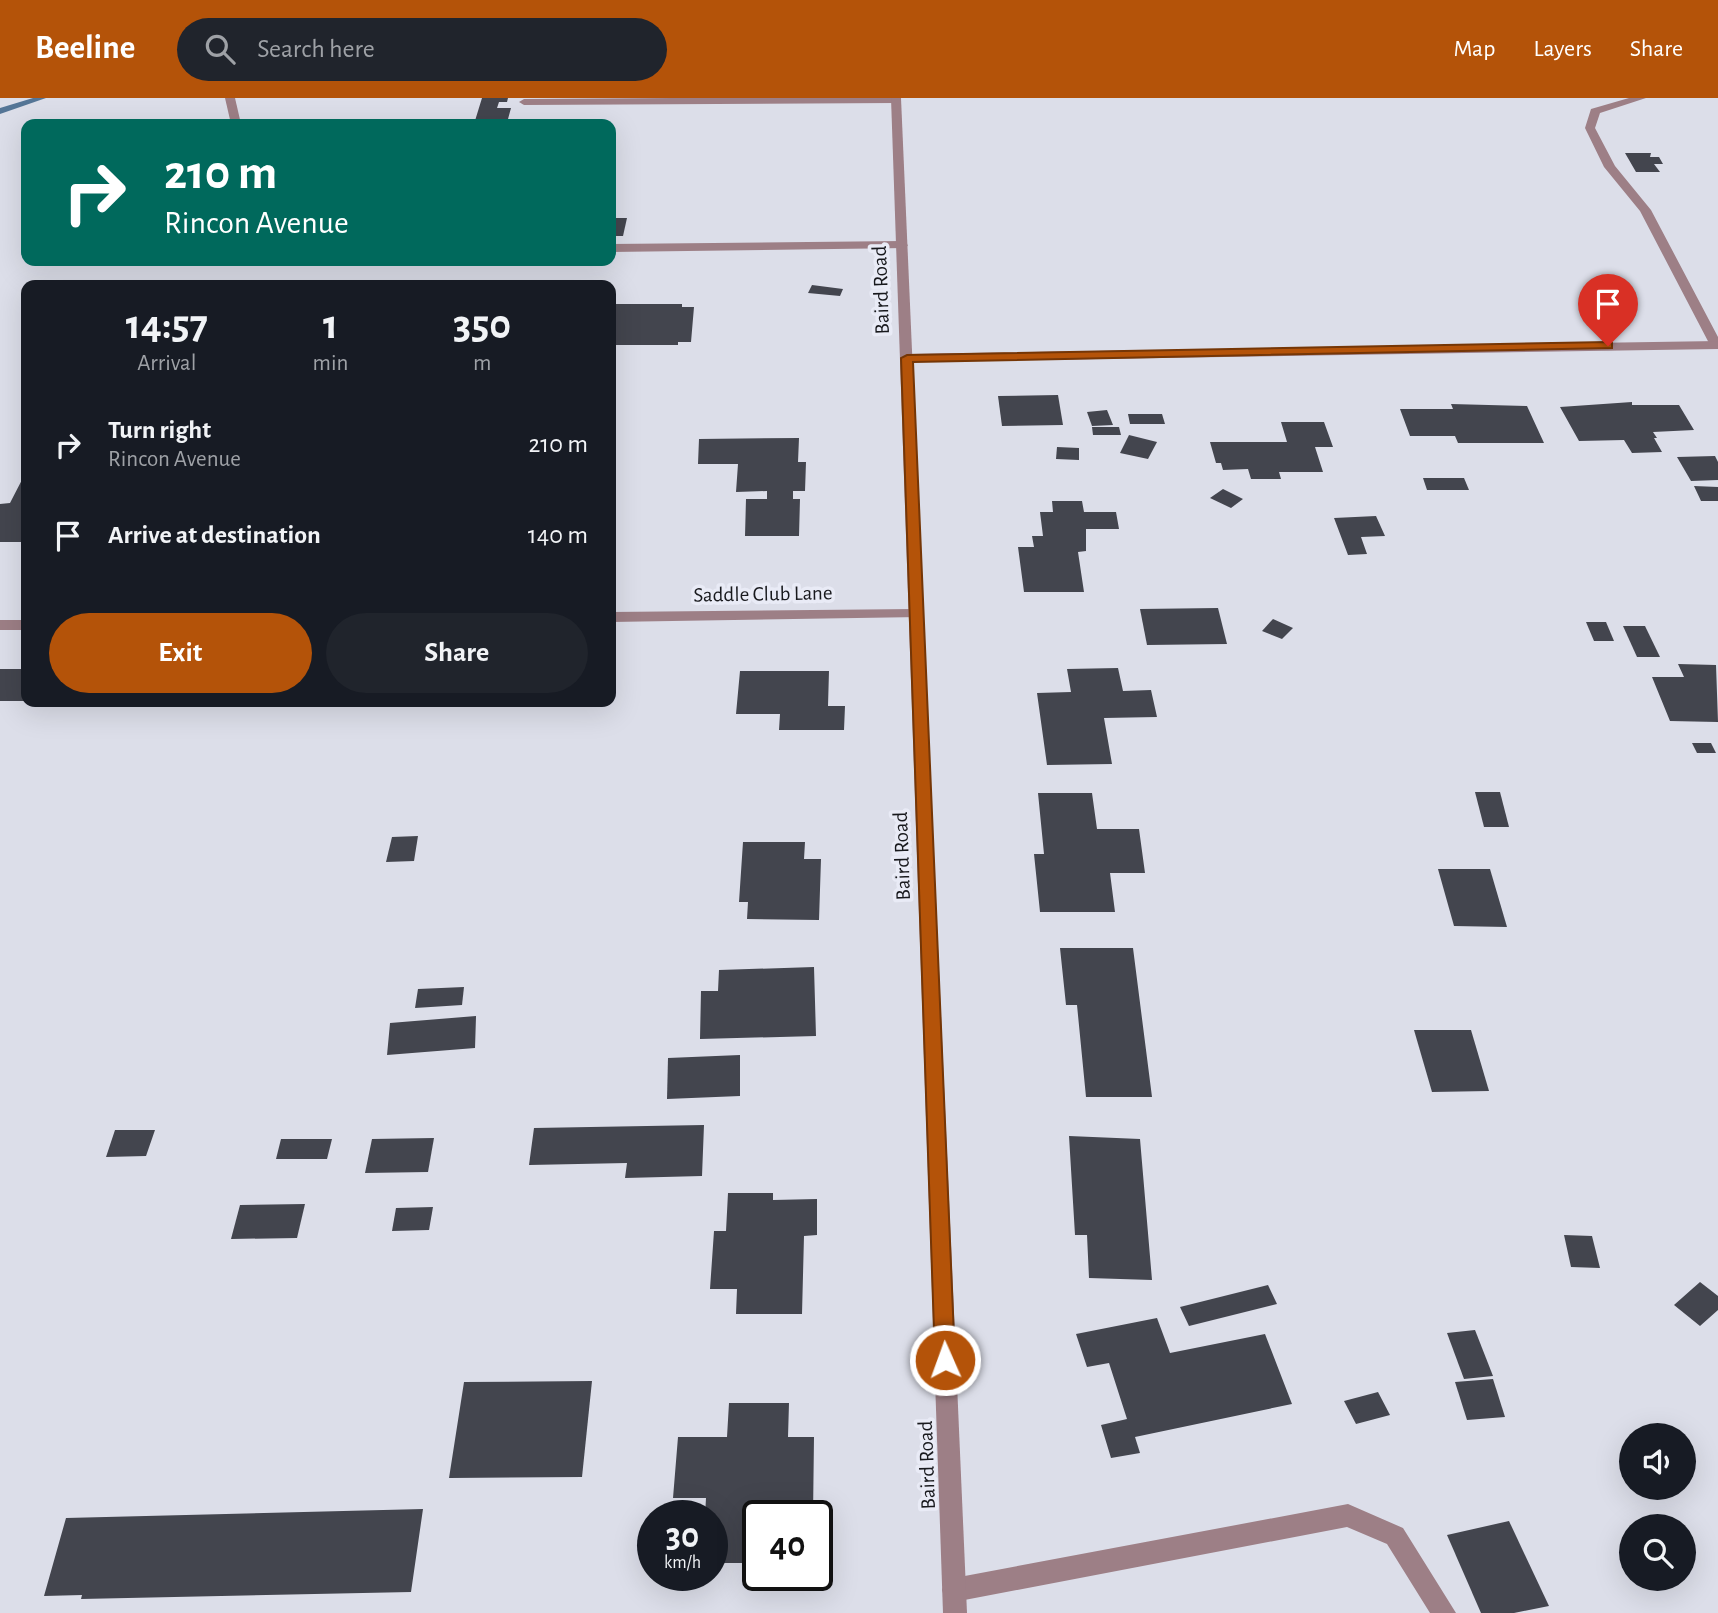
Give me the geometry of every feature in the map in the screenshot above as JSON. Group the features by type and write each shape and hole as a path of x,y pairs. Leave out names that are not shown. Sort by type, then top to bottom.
{"street":[{"path":"230,98 235,119"},
{"path":"907,358 1717,345 1645,211 1610,167 1590,128 1595,111 1642,98"},
{"path":"524,102 896,99"},
{"name":"Baird Road","path":"896,99 955,1601"},
{"path":"616,248 902,245"},
{"name":"Saddle Club Lane","path":"616,617 915,614"},
{"path":"0,625 21,625"},
{"path":"955,1601 1348,1516 1395,1536 1444,1613"}],"building":[{"path":"482,98 508,98 507,102 499,102 497,108 511,108 508,119 476,119"},
{"path":"1625,153 1651,153 1650,157 1659,157 1663,164 1654,164 1660,172 1636,172"},
{"path":"616,218 627,218 623,236 616,236"},
{"path":"812,285 843,289 840,296 808,293"},
{"path":"616,304 682,304 682,307 694,307 691,342 678,342 678,345 616,345"},
{"path":"1058,395 1063,425 1002,426 998,396"},
{"path":"1632,402 1632,405 1679,405 1694,430 1653,432 1662,452 1632,453 1624,440 1579,441 1560,407"},
{"path":"1451,404 1527,406 1544,443 1458,443 1455,436 1410,436 1400,409 1453,409"},
{"path":"1107,410 1113,425 1092,426 1087,412"},
{"path":"1128,414 1162,414 1165,424 1130,424"},
{"path":"1281,422 1324,422 1333,447 1315,447 1323,472 1279,472 1281,479 1251,479 1248,469 1223,470 1221,463 1216,463 1210,442 1287,442"},
{"path":"1092,427 1119,427 1121,435 1093,435"},
{"path":"1129,435 1157,442 1148,459 1120,453"},
{"path":"799,438 798,462 806,462 805,491 793,491 793,499 800,499 799,536 745,536 746,499 767,499 767,491 736,492 738,464 698,464 699,439"},
{"path":"1057,447 1079,448 1079,460 1056,459"},
{"path":"1715,456 1718,462 1718,480 1691,481 1677,457"},
{"path":"1423,478 1464,478 1469,490 1427,490"},
{"path":"21,482 21,542 0,542 0,504 10,503"},
{"path":"1694,486 1718,487 1718,501 1701,501"},
{"path":"1223,489 1243,499 1231,508 1210,498"},
{"path":"1052,501 1082,501 1084,512 1116,512 1119,529 1086,529 1086,551 1078,552 1084,592 1024,592 1018,547 1034,547 1032,536 1043,536 1040,512 1053,512"},
{"path":"1376,516 1385,536 1361,537 1367,554 1348,555 1334,518"},
{"path":"1218,608 1227,644 1147,645 1140,609"},
{"path":"1273,619 1293,628 1282,639 1262,631"},
{"path":"1586,622 1606,622 1614,641 1594,641"},
{"path":"1623,626 1645,626 1660,657 1637,657"},
{"path":"1678,664 1716,665 1718,722 1670,721 1652,677 1684,677"},
{"path":"1118,668 1123,691 1151,690 1157,717 1104,718 1112,764 1047,765 1037,693 1071,692 1067,669"},
{"path":"0,669 21,669 21,701 0,701"},
{"path":"740,671 829,671 828,706 845,706 844,730 779,730 780,714 736,714"},
{"path":"1692,743 1711,743 1716,753 1697,753"},
{"path":"1475,792 1500,792 1509,827 1484,827"},
{"path":"1038,793 1092,793 1097,829 1139,829 1145,873 1110,873 1115,912 1040,912 1034,854 1044,854"},
{"path":"418,836 414,861 386,862 392,837"},
{"path":"743,842 805,842 804,859 821,859 819,920 747,919 748,902 739,902"},
{"path":"1438,869 1490,869 1507,927 1454,926"},
{"path":"1060,948 1133,948 1152,1097 1086,1097 1077,1005 1066,1005"},
{"path":"814,967 816,1036 700,1039 701,991 718,991 719,970"},
{"path":"464,987 462,1005 415,1008 418,989"},
{"path":"476,1016 475,1048 387,1055 390,1023"},
{"path":"1414,1030 1471,1030 1489,1091 1432,1092"},
{"path":"740,1055 740,1096 667,1099 668,1058"},
{"path":"704,1125 702,1176 625,1178 627,1163 529,1165 534,1128"},
{"path":"115,1130 155,1130 146,1156 106,1157"},
{"path":"1069,1136 1140,1139 1152,1280 1089,1278 1087,1235 1075,1235"},
{"path":"434,1138 428,1172 365,1173 372,1139"},
{"path":"281,1139 332,1139 327,1159 276,1159"},
{"path":"728,1193 773,1193 773,1200 817,1199 817,1235 804,1236 802,1314 736,1314 737,1289 710,1289 714,1231 726,1231"},
{"path":"305,1204 297,1238 231,1239 240,1205"},
{"path":"433,1207 429,1230 392,1231 396,1208"},
{"path":"1564,1235 1592,1236 1600,1268 1571,1267"},
{"path":"1700,1282 1718,1296 1718,1310 1700,1326 1674,1305"},
{"path":"1268,1285 1277,1304 1189,1326 1180,1307"},
{"path":"1157,1318 1170,1353 1265,1334 1292,1404 1135,1437 1140,1453 1111,1458 1101,1425 1127,1419 1109,1363 1087,1367 1076,1334"},
{"path":"1475,1330 1493,1376 1464,1379 1447,1333"},
{"path":"1493,1379 1505,1417 1467,1420 1455,1382"},
{"path":"592,1381 582,1477 449,1478 464,1382"},
{"path":"1378,1392 1390,1415 1356,1424 1344,1401"},
{"path":"729,1403 789,1403 788,1437 814,1437 813,1500 742,1500 742,1563 728,1563 728,1500 673,1498 678,1437 727,1437"},
{"path":"423,1509 411,1592 81,1599 82,1595 44,1596 66,1518"},
{"path":"1509,1521 1549,1606 1514,1613 1481,1613 1447,1535"}],"waterway":[{"path":"0,111 42,98"}],"route":[{"path":"945,1360 907,358 1608,346"}]}
